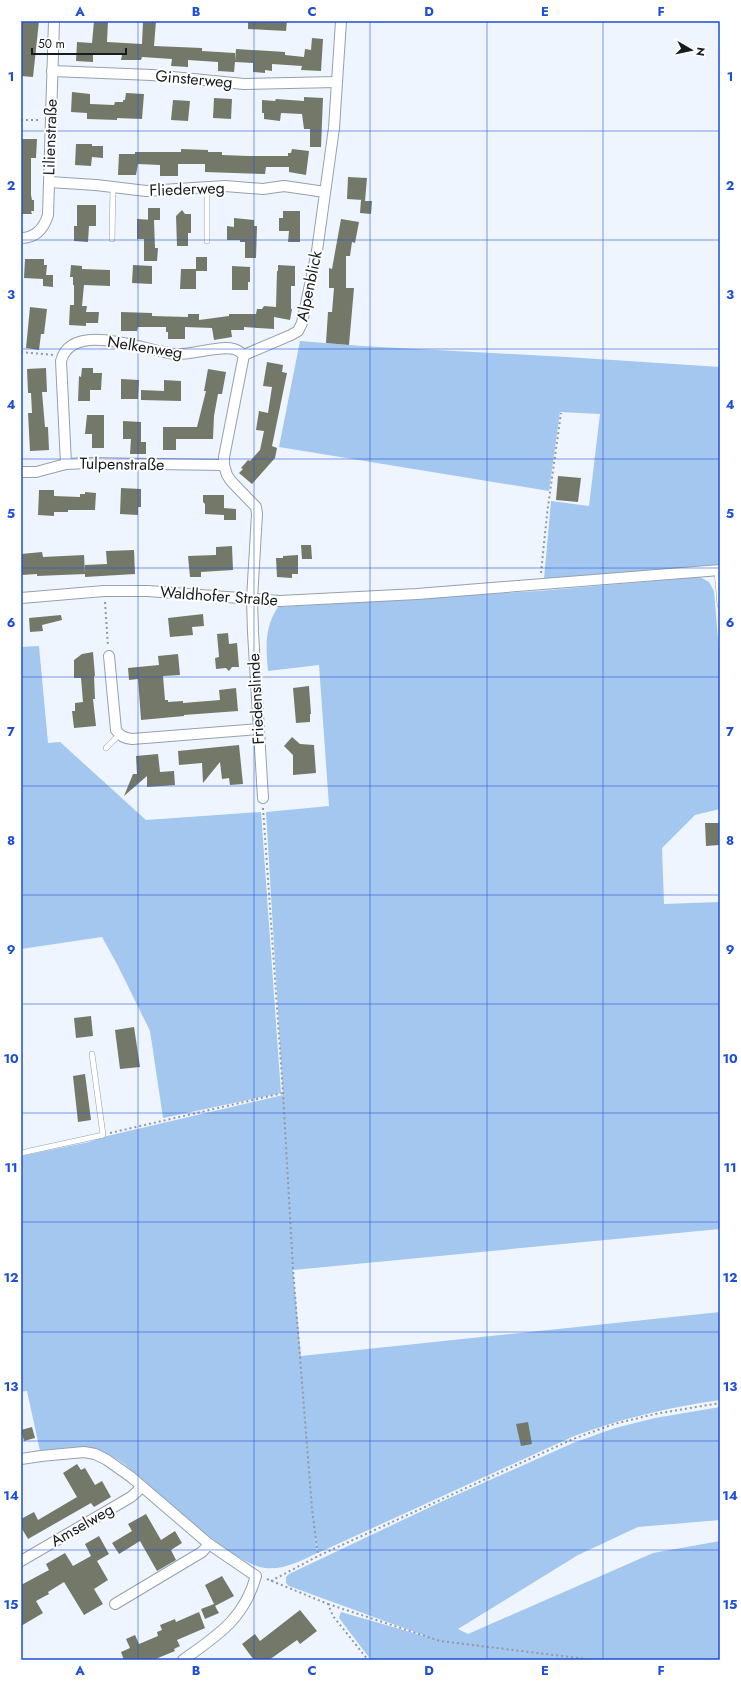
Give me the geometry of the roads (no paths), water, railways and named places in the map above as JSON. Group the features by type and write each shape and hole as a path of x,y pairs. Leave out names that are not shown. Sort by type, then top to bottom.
{"street":[{"name":"Lilienstraße","path":"21,238 30,237 36,234 46,222 48,215 54,21"},
{"name":"Alpenblick","path":"244,355 291,336 298,331 302,323 317,251 334,128 341,21"},
{"name":"Ginsterweg","path":"52,71 152,75 244,84 337,82"},
{"name":"Fliederweg","path":"49,182 96,184 157,191 207,186 225,186 252,190 292,186 325,192"},
{"name":"Nelkenweg","path":"66,464 60,367 62,356 67,350 77,343 88,340 112,340 168,354 189,354 228,348 235,349 244,355"},
{"path":"244,355 224,457 224,465 230,481 256,507 258,521 252,599"},
{"name":"Tulpenstraße","path":"21,472 36,472 66,464 87,463 224,465"},
{"name":"Waldhofer Straße","path":"21,598 104,591 148,591 280,601 416,594 719,570"},
{"name":"Friedenslinde","path":"252,599 263,798"},
{"path":"109,656 114,724 119,735 125,738 132,739 258,729"},
{"path":"21,1459 74,1452 95,1454 120,1468 209,1544 256,1576 247,1601 233,1621 222,1632 183,1660"},
{"name":"Amselweg","path":"21,1561 131,1497 142,1487"},
{"path":"115,1604 202,1552 209,1544"}],"lane":[{"path":"207,186 207,241"},
{"path":"112,239 113,187"},
{"path":"719,570 720,605"},
{"path":"106,748 119,735"},
{"path":"21,1153 103,1135 92,1054"}]}
